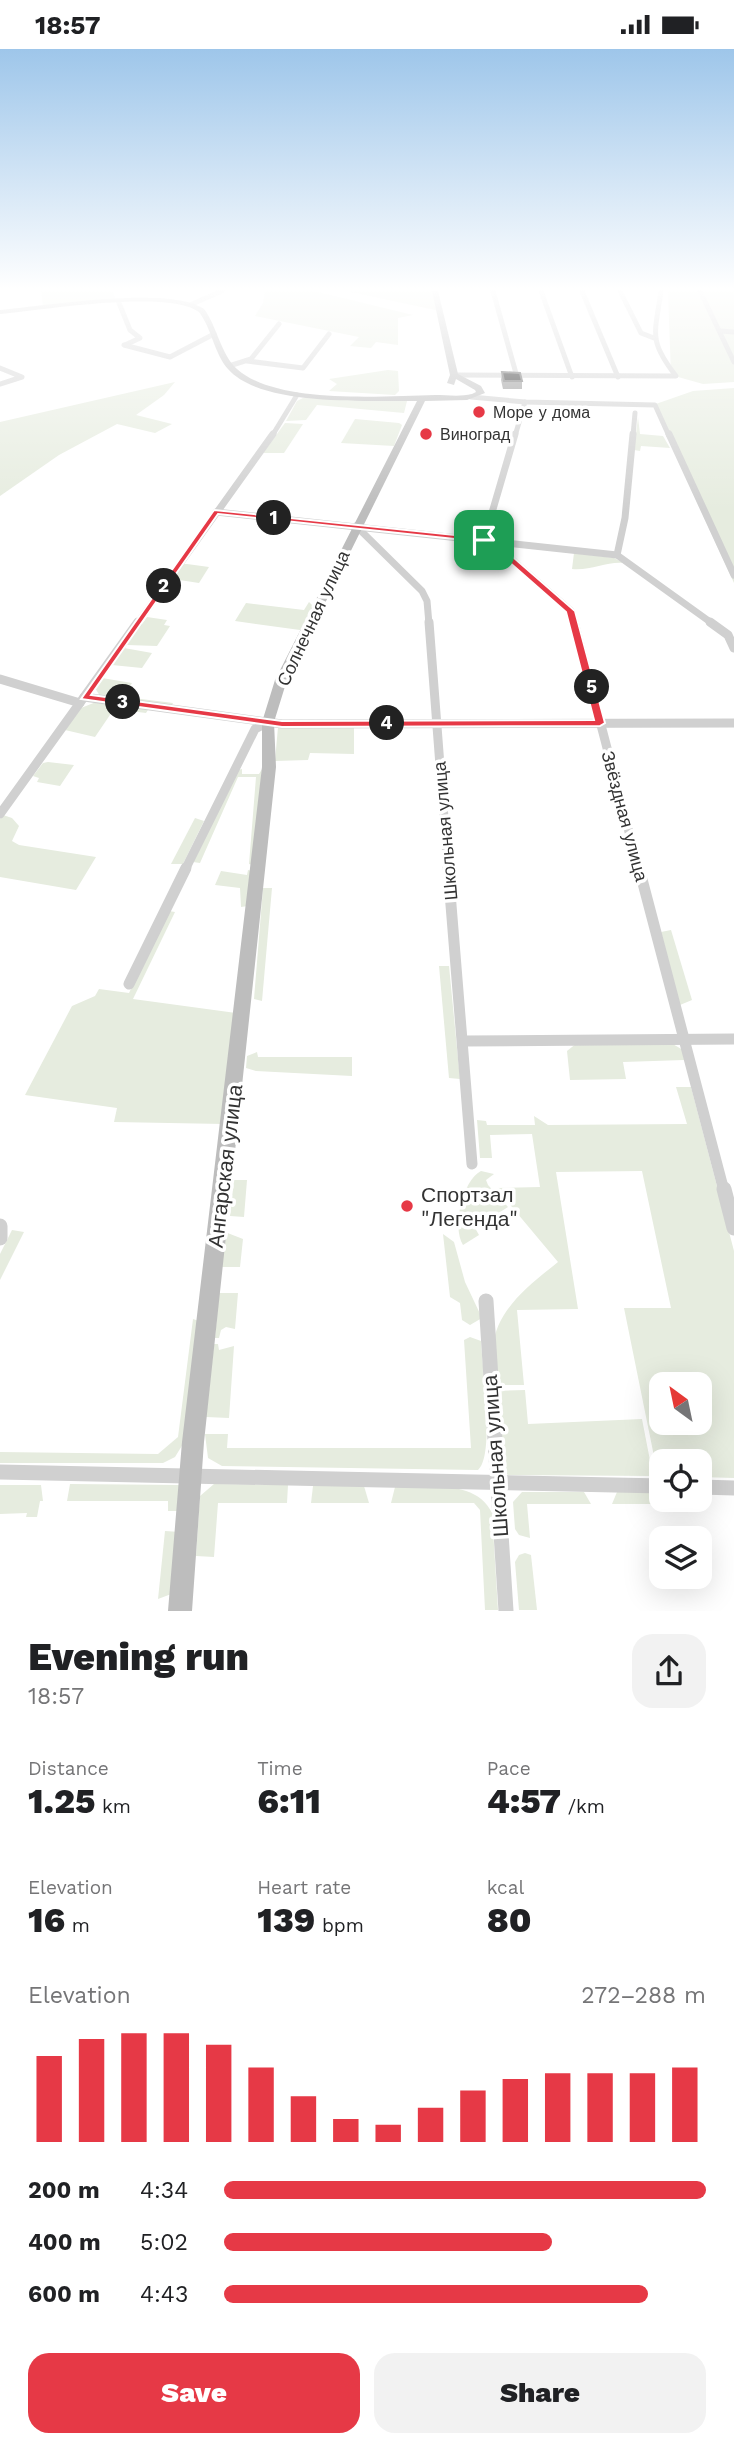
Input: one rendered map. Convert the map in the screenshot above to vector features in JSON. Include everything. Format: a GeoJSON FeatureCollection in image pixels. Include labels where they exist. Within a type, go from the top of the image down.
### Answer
{"type":"FeatureCollection","features":[{"type":"Feature","properties":{"kind":"street"},"geometry":{"type":"LineString","coordinates":[[229,366],[237,364]]}},
{"type":"Feature","properties":{"kind":"street"},"geometry":{"type":"LineString","coordinates":[[270,364],[303,368],[306,364]]}},
{"type":"Feature","properties":{"kind":"street"},"geometry":{"type":"LineString","coordinates":[[447,388],[454,375],[451,364]]}},
{"type":"Feature","properties":{"kind":"street"},"geometry":{"type":"LineString","coordinates":[[513,364],[517,377]]}},
{"type":"Feature","properties":{"kind":"street"},"geometry":{"type":"LineString","coordinates":[[567,364],[572,377]]}},
{"type":"Feature","properties":{"kind":"street"},"geometry":{"type":"LineString","coordinates":[[613,364],[618,377]]}},
{"type":"Feature","properties":{"kind":"street"},"geometry":{"type":"LineString","coordinates":[[454,375],[676,376],[667,364]]}},
{"type":"Feature","properties":{"kind":"street"},"geometry":{"type":"LineString","coordinates":[[229,366],[250,381],[297,395],[453,396],[525,402],[655,405],[734,575]]}},
{"type":"Feature","properties":{"kind":"street"},"geometry":{"type":"LineString","coordinates":[[0,368],[22,377],[0,384]]}},
{"type":"Feature","properties":{"kind":"street"},"geometry":{"type":"LineString","coordinates":[[454,375],[499,398]]}},
{"type":"Feature","properties":{"kind":"street"},"geometry":{"type":"LineString","coordinates":[[427,397],[447,388],[476,387]]}},
{"type":"Feature","properties":{"kind":"street"},"geometry":{"type":"LineString","coordinates":[[471,397],[481,393],[476,387]]}},
{"type":"Feature","properties":{"kind":"street"},"geometry":{"type":"LineString","coordinates":[[447,388],[453,396]]}},
{"type":"Feature","properties":{"kind":"street"},"geometry":{"type":"LineString","coordinates":[[0,814],[297,395]]}},
{"type":"Feature","properties":{"kind":"street","name":"Солнечная улица"},"geometry":{"type":"LineString","coordinates":[[129,983],[255,729],[268,722],[281,680],[356,526],[427,397]]}},
{"type":"Feature","properties":{"kind":"street"},"geometry":{"type":"LineString","coordinates":[[484,540],[525,402]]}},
{"type":"Feature","properties":{"kind":"street"},"geometry":{"type":"LineString","coordinates":[[617,555],[625,517],[635,413]]}},
{"type":"Feature","properties":{"kind":"street"},"geometry":{"type":"LineString","coordinates":[[216,512],[617,555],[728,635],[734,648]]}},
{"type":"Feature","properties":{"kind":"street","name":"Школьная улица"},"geometry":{"type":"LineString","coordinates":[[356,526],[425,595],[465,1041],[472,1164]]}},
{"type":"Feature","properties":{"kind":"street","name":"Звёздная улица"},"geometry":{"type":"LineString","coordinates":[[484,540],[494,544],[570,611],[734,1228]]}},
{"type":"Feature","properties":{"kind":"street"},"geometry":{"type":"LineString","coordinates":[[0,680],[22,682],[50,695],[268,722],[734,723]]}},
{"type":"Feature","properties":{"kind":"street","name":"Ангарская улица"},"geometry":{"type":"LineString","coordinates":[[180,1611],[190,1476],[269,767],[268,722]]}},
{"type":"Feature","properties":{"kind":"street"},"geometry":{"type":"LineString","coordinates":[[465,1041],[734,1039]]}},
{"type":"Feature","properties":{"kind":"street"},"geometry":{"type":"LineString","coordinates":[[0,1226],[0,1238]]}},
{"type":"Feature","properties":{"kind":"street","name":"Школьная улица"},"geometry":{"type":"LineString","coordinates":[[486,1301],[495,1482],[506,1611]]}},
{"type":"Feature","properties":{"kind":"street"},"geometry":{"type":"LineString","coordinates":[[0,1472],[649,1486]]}},
{"type":"Feature","properties":{"kind":"street"},"geometry":{"type":"LineString","coordinates":[[712,1487],[734,1487]]}},
{"type":"Feature","properties":{"kind":"shaded area"},"geometry":{"type":"Polygon","coordinates":[[[671,364],[734,364],[734,382],[703,384],[671,375],[671,364]]]}},
{"type":"Feature","properties":{"kind":"shaded area"},"geometry":{"type":"Polygon","coordinates":[[[388,370],[398,371],[399,391],[395,395],[329,391],[337,384],[329,379],[388,370]]]}},
{"type":"Feature","properties":{"kind":"shaded area"},"geometry":{"type":"Polygon","coordinates":[[[175,382],[164,395],[136,415],[172,424],[155,433],[117,424],[59,455],[0,496],[0,422],[175,382]]]}},
{"type":"Feature","properties":{"kind":"shaded area"},"geometry":{"type":"Polygon","coordinates":[[[734,388],[734,583],[653,405],[693,391],[734,388]]]}},
{"type":"Feature","properties":{"kind":"shaded area"},"geometry":{"type":"Polygon","coordinates":[[[303,398],[407,401],[404,413],[317,405],[306,420],[286,421],[297,401],[303,398]]]}},
{"type":"Feature","properties":{"kind":"shaded area"},"geometry":{"type":"Polygon","coordinates":[[[638,417],[640,434],[663,436],[670,448],[641,446],[640,451],[634,450],[638,417]]]}},
{"type":"Feature","properties":{"kind":"shaded area"},"geometry":{"type":"Polygon","coordinates":[[[355,419],[402,425],[394,446],[341,443],[355,419]]]}},
{"type":"Feature","properties":{"kind":"shaded area"},"geometry":{"type":"Polygon","coordinates":[[[285,423],[303,424],[284,453],[263,453],[285,423]]]}},
{"type":"Feature","properties":{"kind":"shaded area"},"geometry":{"type":"Polygon","coordinates":[[[574,553],[614,558],[624,563],[572,569],[574,553]]]}},
{"type":"Feature","properties":{"kind":"shaded area"},"geometry":{"type":"Polygon","coordinates":[[[184,564],[209,567],[199,583],[173,579],[184,564]]]}},
{"type":"Feature","properties":{"kind":"shaded area"},"geometry":{"type":"Polygon","coordinates":[[[309,602],[313,606],[300,630],[235,621],[246,603],[304,610],[309,602]]]}},
{"type":"Feature","properties":{"kind":"shaded area"},"geometry":{"type":"Polygon","coordinates":[[[147,617],[167,620],[164,625],[170,626],[157,646],[127,645],[147,617]]]}},
{"type":"Feature","properties":{"kind":"shaded area"},"geometry":{"type":"Polygon","coordinates":[[[124,648],[152,653],[142,668],[112,665],[124,648]]]}},
{"type":"Feature","properties":{"kind":"shaded area"},"geometry":{"type":"Polygon","coordinates":[[[102,678],[132,683],[127,691],[133,698],[173,703],[171,707],[100,696],[95,688],[102,678]]]}},
{"type":"Feature","properties":{"kind":"shaded area"},"geometry":{"type":"Polygon","coordinates":[[[96,702],[149,708],[146,713],[114,709],[95,737],[65,730],[81,708],[96,702]]]}},
{"type":"Feature","properties":{"kind":"shaded area"},"geometry":{"type":"Polygon","coordinates":[[[278,727],[354,728],[354,754],[310,753],[308,760],[275,761],[278,727]]]}},
{"type":"Feature","properties":{"kind":"shaded area"},"geometry":{"type":"Polygon","coordinates":[[[43,763],[74,765],[60,786],[37,782],[39,778],[33,776],[43,763]]]}},
{"type":"Feature","properties":{"kind":"shaded area"},"geometry":{"type":"Polygon","coordinates":[[[242,769],[242,774],[259,774],[262,769],[253,865],[249,864],[256,777],[238,777],[200,863],[193,862],[238,770],[242,769]]]}},
{"type":"Feature","properties":{"kind":"shaded area"},"geometry":{"type":"Polygon","coordinates":[[[3,815],[12,818],[19,826],[12,841],[19,845],[96,857],[76,890],[0,877],[0,819],[3,815]]]}},
{"type":"Feature","properties":{"kind":"shaded area"},"geometry":{"type":"Polygon","coordinates":[[[195,818],[204,821],[183,864],[171,864],[195,818]]]}},
{"type":"Feature","properties":{"kind":"shaded area"},"geometry":{"type":"Polygon","coordinates":[[[248,870],[252,871],[248,906],[241,907],[240,888],[215,885],[221,871],[247,875],[248,870]]]}},
{"type":"Feature","properties":{"kind":"shaded area"},"geometry":{"type":"Polygon","coordinates":[[[263,888],[272,888],[262,1001],[254,999],[263,888]]]}},
{"type":"Feature","properties":{"kind":"shaded area"},"geometry":{"type":"Polygon","coordinates":[[[169,911],[175,912],[133,999],[236,1013],[224,1124],[114,1122],[117,1108],[25,1095],[72,1006],[95,996],[99,989],[129,993],[169,911]]]}},
{"type":"Feature","properties":{"kind":"shaded area"},"geometry":{"type":"Polygon","coordinates":[[[671,930],[692,1000],[680,1005],[661,932],[671,930]]]}},
{"type":"Feature","properties":{"kind":"shaded area"},"geometry":{"type":"Polygon","coordinates":[[[439,966],[449,966],[460,1079],[449,1078],[439,966]]]}},
{"type":"Feature","properties":{"kind":"shaded area"},"geometry":{"type":"Polygon","coordinates":[[[577,1043],[671,1043],[683,1050],[684,1060],[623,1062],[626,1079],[570,1080],[567,1051],[577,1043]]]}},
{"type":"Feature","properties":{"kind":"shaded area"},"geometry":{"type":"Polygon","coordinates":[[[257,1052],[258,1057],[352,1057],[352,1076],[256,1071],[246,1068],[247,1056],[257,1052]]]}},
{"type":"Feature","properties":{"kind":"shaded area"},"geometry":{"type":"Polygon","coordinates":[[[676,1087],[691,1087],[734,1251],[734,1478],[712,1477],[712,1449],[653,1449],[650,1435],[712,1435],[712,1372],[649,1372],[649,1432],[624,1308],[671,1308],[642,1171],[556,1172],[578,1309],[517,1310],[524,1385],[496,1385],[493,1347],[501,1321],[517,1298],[558,1262],[496,1188],[540,1187],[532,1134],[490,1135],[492,1158],[480,1158],[477,1120],[486,1121],[487,1125],[535,1125],[534,1116],[548,1125],[687,1124],[676,1087]]]}},
{"type":"Feature","properties":{"kind":"shaded area"},"geometry":{"type":"Polygon","coordinates":[[[481,1171],[494,1174],[486,1180],[488,1185],[508,1207],[475,1228],[479,1235],[463,1245],[458,1227],[461,1205],[469,1184],[481,1171]]]}},
{"type":"Feature","properties":{"kind":"shaded area"},"geometry":{"type":"Polygon","coordinates":[[[234,1180],[247,1180],[244,1217],[230,1216],[234,1180]]]}},
{"type":"Feature","properties":{"kind":"shaded area"},"geometry":{"type":"Polygon","coordinates":[[[12,1230],[24,1232],[0,1280],[0,1254],[12,1230]]]}},
{"type":"Feature","properties":{"kind":"shaded area"},"geometry":{"type":"Polygon","coordinates":[[[225,1232],[243,1239],[240,1267],[222,1267],[225,1232]]]}},
{"type":"Feature","properties":{"kind":"shaded area"},"geometry":{"type":"Polygon","coordinates":[[[443,1234],[454,1242],[465,1282],[482,1318],[470,1325],[462,1320],[460,1303],[450,1297],[443,1234]]]}},
{"type":"Feature","properties":{"kind":"shaded area"},"geometry":{"type":"Polygon","coordinates":[[[219,1293],[238,1293],[235,1329],[226,1327],[221,1330],[219,1338],[215,1338],[219,1293]]]}},
{"type":"Feature","properties":{"kind":"shaded area"},"geometry":{"type":"Polygon","coordinates":[[[193,1319],[199,1321],[183,1444],[175,1457],[163,1463],[0,1463],[0,1452],[158,1454],[178,1437],[193,1319]]]}},
{"type":"Feature","properties":{"kind":"shaded area"},"geometry":{"type":"Polygon","coordinates":[[[470,1337],[481,1341],[486,1409],[486,1447],[478,1470],[222,1466],[208,1458],[205,1434],[228,1434],[227,1448],[471,1448],[464,1340],[470,1337]]]}},
{"type":"Feature","properties":{"kind":"shaded area"},"geometry":{"type":"Polygon","coordinates":[[[214,1344],[218,1344],[219,1350],[234,1346],[229,1418],[206,1417],[214,1344]]]}},
{"type":"Feature","properties":{"kind":"shaded area"},"geometry":{"type":"Polygon","coordinates":[[[525,1390],[528,1424],[642,1419],[649,1455],[649,1476],[508,1475],[504,1472],[496,1391],[525,1390]]]}},
{"type":"Feature","properties":{"kind":"shaded area"},"geometry":{"type":"Polygon","coordinates":[[[70,1484],[179,1485],[184,1511],[168,1511],[168,1501],[67,1501],[70,1484]]]}},
{"type":"Feature","properties":{"kind":"shaded area"},"geometry":{"type":"Polygon","coordinates":[[[214,1484],[288,1485],[287,1503],[218,1503],[214,1557],[196,1556],[200,1496],[214,1484]]]}},
{"type":"Feature","properties":{"kind":"shaded area"},"geometry":{"type":"Polygon","coordinates":[[[0,1485],[41,1485],[43,1501],[40,1501],[37,1517],[26,1517],[27,1513],[0,1514],[0,1485]]]}},
{"type":"Feature","properties":{"kind":"shaded area"},"geometry":{"type":"Polygon","coordinates":[[[313,1486],[364,1486],[369,1503],[311,1503],[313,1486]]]}},
{"type":"Feature","properties":{"kind":"shaded area"},"geometry":{"type":"Polygon","coordinates":[[[395,1487],[450,1487],[475,1495],[485,1502],[492,1513],[498,1610],[485,1610],[480,1510],[474,1503],[391,1503],[395,1487]]]}},
{"type":"Feature","properties":{"kind":"shaded area"},"geometry":{"type":"Polygon","coordinates":[[[522,1492],[584,1492],[591,1504],[527,1504],[530,1538],[519,1535],[515,1529],[513,1502],[522,1492]]]}},
{"type":"Feature","properties":{"kind":"shaded area"},"geometry":{"type":"Polygon","coordinates":[[[617,1492],[649,1492],[649,1504],[612,1504],[617,1492]]]}},
{"type":"Feature","properties":{"kind":"shaded area"},"geometry":{"type":"Polygon","coordinates":[[[165,1531],[180,1532],[174,1593],[158,1599],[165,1531]]]}},
{"type":"Feature","properties":{"kind":"shaded area"},"geometry":{"type":"Polygon","coordinates":[[[519,1555],[531,1555],[537,1610],[519,1610],[515,1562],[519,1555]]]}},
{"type":"Feature","properties":{"kind":"building"},"geometry":{"type":"Polygon","coordinates":[[[502,372],[520,373],[522,381],[504,381],[502,372]]]}},
{"type":"Feature","properties":{"kind":"place","name":"Море у дома"},"geometry":{"type":"Point","coordinates":[479,412]}},
{"type":"Feature","properties":{"kind":"place","name":"Виноград"},"geometry":{"type":"Point","coordinates":[426,434]}},
{"type":"Feature","properties":{"kind":"place","name":"Спортзал \"Легенда\""},"geometry":{"type":"Point","coordinates":[407,1206]}},
{"type":"Feature","properties":{"kind":"route"},"geometry":{"type":"LineString","coordinates":[[216,512],[484,540],[494,544],[570,611],[600,723],[282,724],[84,697],[216,512]]}}]}
